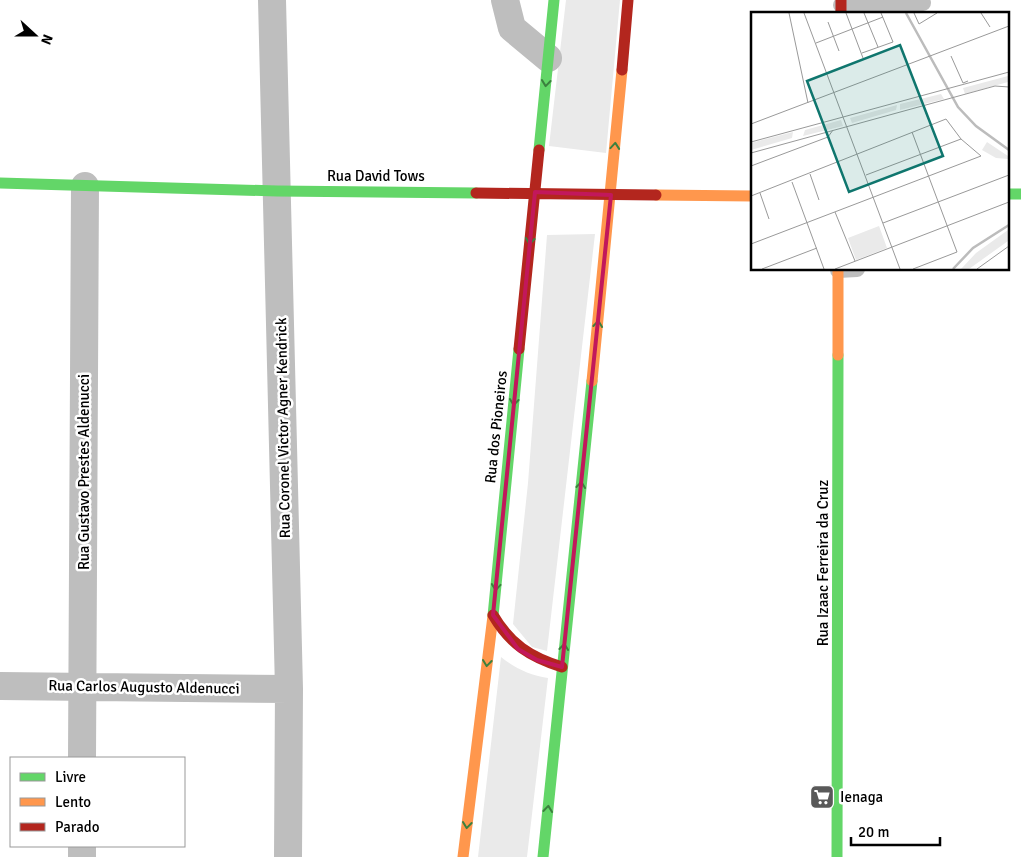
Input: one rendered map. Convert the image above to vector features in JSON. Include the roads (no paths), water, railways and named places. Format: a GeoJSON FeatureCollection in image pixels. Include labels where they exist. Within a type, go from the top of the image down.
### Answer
{"type":"FeatureCollection","features":[{"type":"Feature","properties":{"kind":"main road","name":"Rua dos Pioneiros"},"geometry":{"type":"LineString","coordinates":[[463,857],[493,615],[554,0]]}},
{"type":"Feature","properties":{"kind":"main road"},"geometry":{"type":"LineString","coordinates":[[543,857],[611,194],[628,0]]}},
{"type":"Feature","properties":{"kind":"main road","name":"Rua David Tows"},"geometry":{"type":"LineString","coordinates":[[0,183],[277,190],[751,196]]}},
{"type":"Feature","properties":{"kind":"main road"},"geometry":{"type":"LineString","coordinates":[[1008,194],[1021,194]]}},
{"type":"Feature","properties":{"kind":"main road","name":"Rua Izaac Ferreira da Cruz"},"geometry":{"type":"LineString","coordinates":[[837,857],[838,270]]}},
{"type":"Feature","properties":{"kind":"main road"},"geometry":{"type":"LineString","coordinates":[[493,615],[504,634],[518,649],[536,660],[562,667]]}},
{"type":"Feature","properties":{"kind":"street","name":"Rua Coronel Victor Agner Kendrick"},"geometry":{"type":"LineString","coordinates":[[272,0],[289,689],[288,857]]}},
{"type":"Feature","properties":{"kind":"street"},"geometry":{"type":"LineString","coordinates":[[506,0],[512,28],[548,58]]}},
{"type":"Feature","properties":{"kind":"street","name":"Rua Gustavo Prestes Aldenucci"},"geometry":{"type":"LineString","coordinates":[[82,757],[85,186]]}},
{"type":"Feature","properties":{"kind":"street","name":"Rua Carlos Augusto Aldenucci"},"geometry":{"type":"LineString","coordinates":[[0,686],[289,689]]}},
{"type":"Feature","properties":{"kind":"lane"},"geometry":{"type":"LineString","coordinates":[[841,6],[923,6]]}},
{"type":"Feature","properties":{"kind":"place","name":"Ienaga"},"geometry":{"type":"Point","coordinates":[822,797]}}]}
